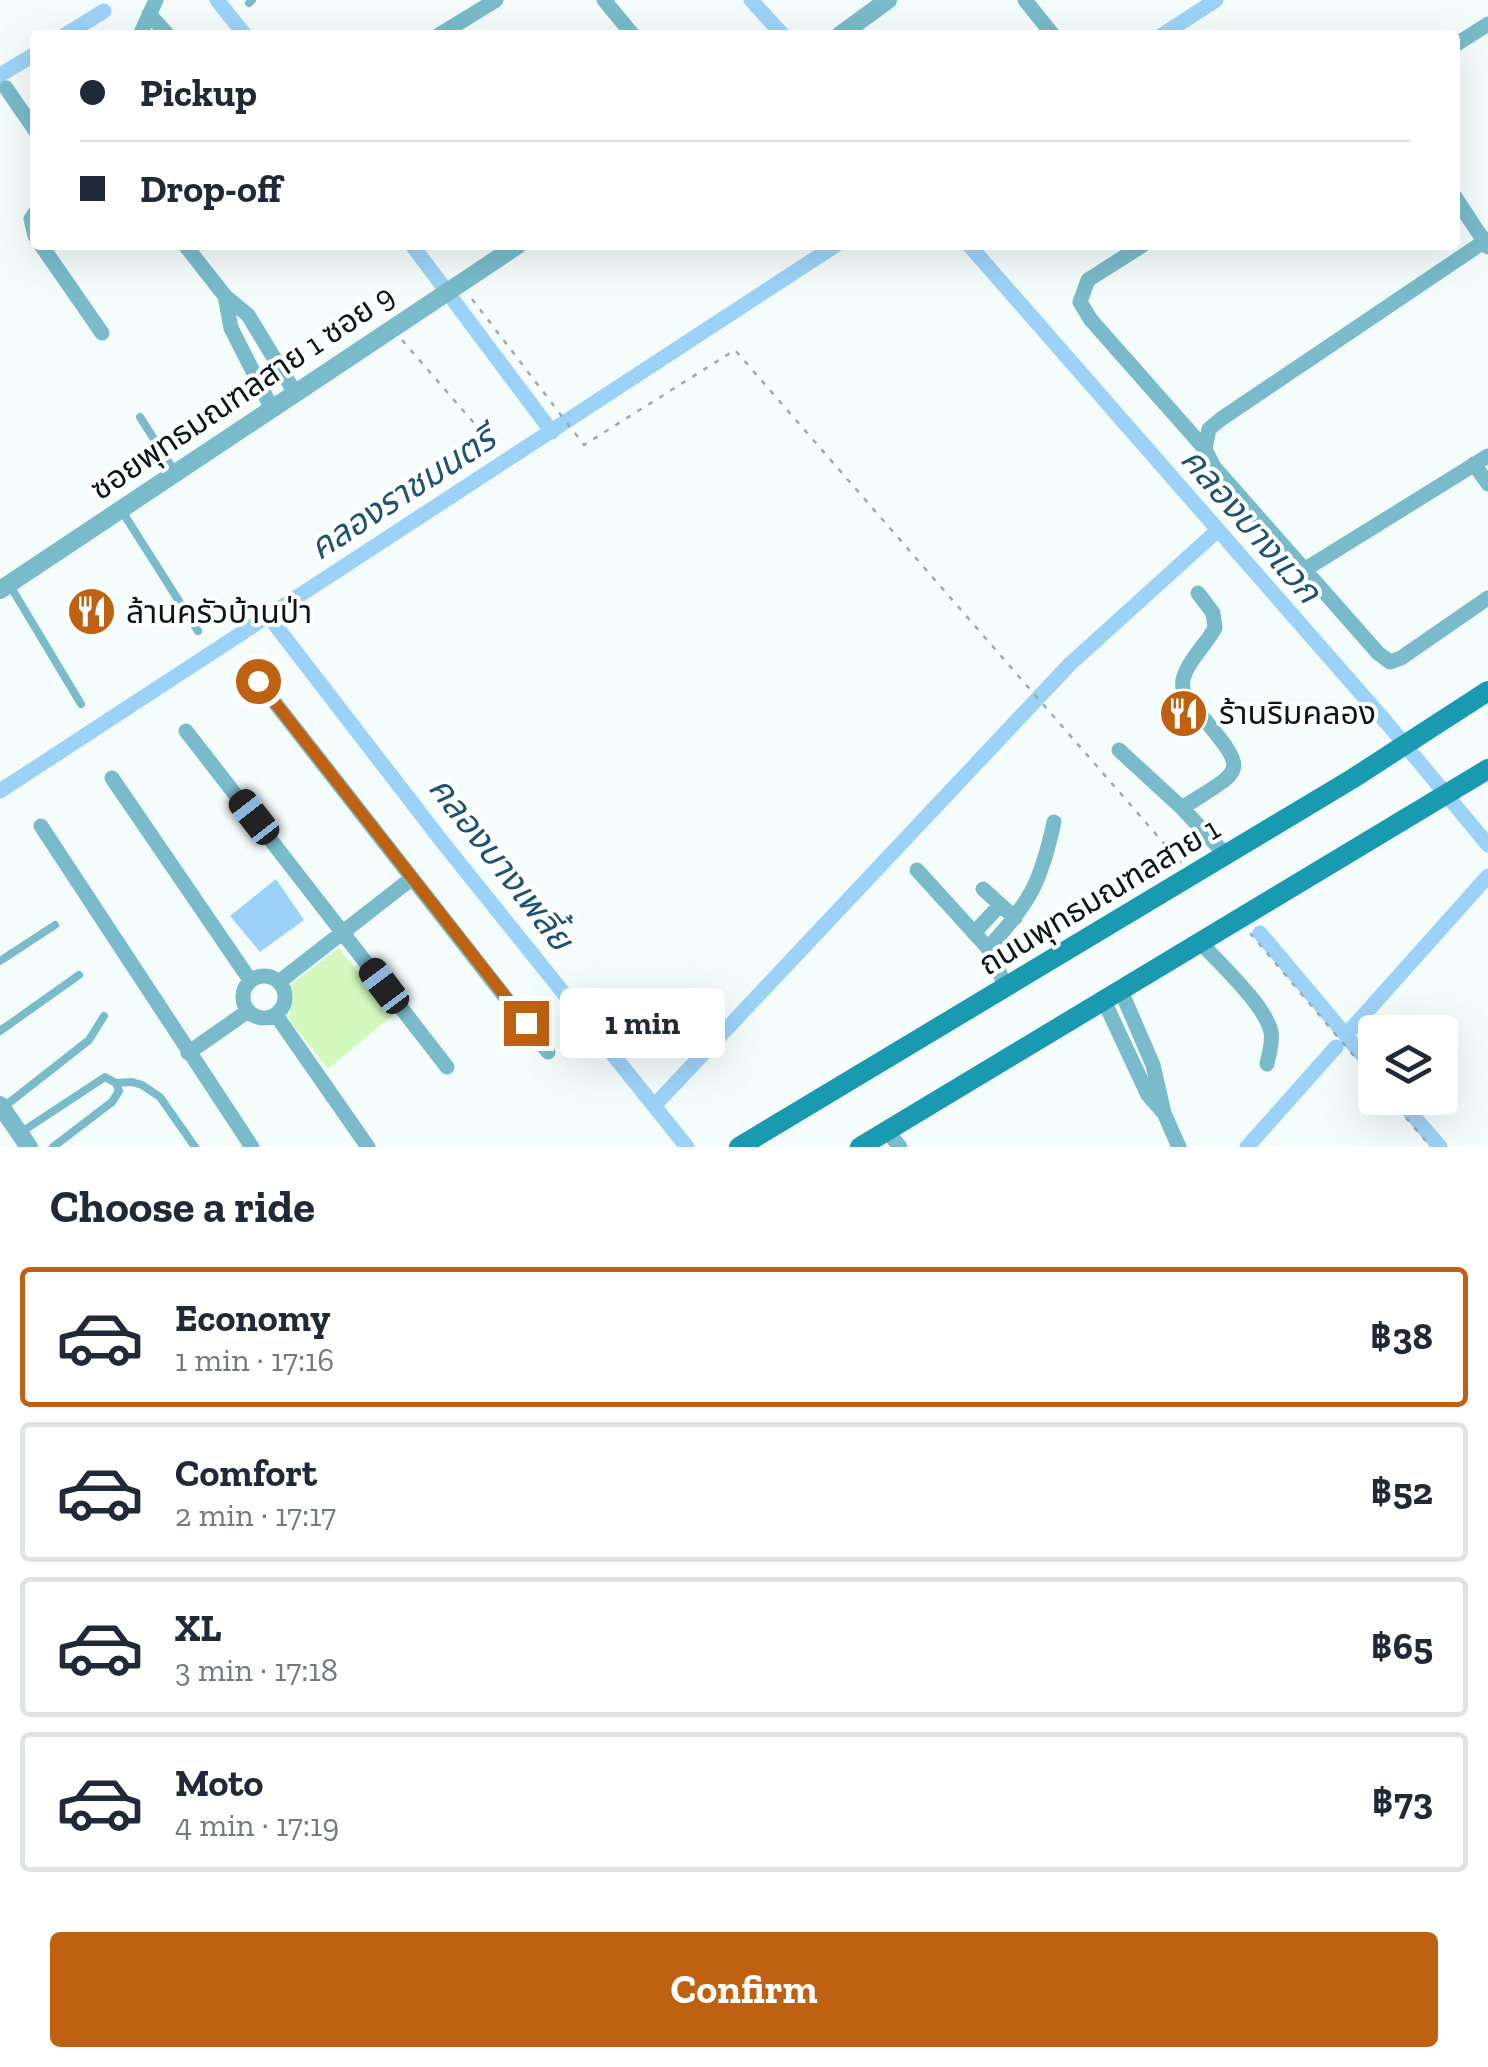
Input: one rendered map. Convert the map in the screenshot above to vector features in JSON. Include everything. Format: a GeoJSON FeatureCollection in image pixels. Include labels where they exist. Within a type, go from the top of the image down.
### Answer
{"type":"FeatureCollection","features":[{"type":"Feature","properties":{"kind":"main road","name":"ถนนพุทธมณฑลสาย 1"},"geometry":{"type":"LineString","coordinates":[[738,1147],[1352,779],[1488,691]]}},
{"type":"Feature","properties":{"kind":"main road"},"geometry":{"type":"LineString","coordinates":[[860,1147],[894,1139],[1112,996],[1486,771]]}},
{"type":"Feature","properties":{"kind":"street"},"geometry":{"type":"LineString","coordinates":[[446,30],[496,0]]}},
{"type":"Feature","properties":{"kind":"street"},"geometry":{"type":"LineString","coordinates":[[604,0],[630,30]]}},
{"type":"Feature","properties":{"kind":"street"},"geometry":{"type":"LineString","coordinates":[[847,30],[888,0]]}},
{"type":"Feature","properties":{"kind":"street"},"geometry":{"type":"LineString","coordinates":[[1025,0],[1049,30]]}},
{"type":"Feature","properties":{"kind":"street"},"geometry":{"type":"LineString","coordinates":[[142,30],[153,7]]}},
{"type":"Feature","properties":{"kind":"street"},"geometry":{"type":"LineString","coordinates":[[153,7],[165,30]]}},
{"type":"Feature","properties":{"kind":"street"},"geometry":{"type":"LineString","coordinates":[[1460,42],[1488,24]]}},
{"type":"Feature","properties":{"kind":"street"},"geometry":{"type":"LineString","coordinates":[[6,88],[30,123]]}},
{"type":"Feature","properties":{"kind":"street"},"geometry":{"type":"LineString","coordinates":[[1205,449],[1210,428],[1221,419],[1487,242],[1460,204]]}},
{"type":"Feature","properties":{"kind":"street"},"geometry":{"type":"LineString","coordinates":[[44,250],[102,333]]}},
{"type":"Feature","properties":{"kind":"street"},"geometry":{"type":"LineString","coordinates":[[189,250],[225,296],[248,314],[294,392]]}},
{"type":"Feature","properties":{"kind":"street","name":"ซอยพุทธมณฑลสาย 1 ซอย 9"},"geometry":{"type":"LineString","coordinates":[[3,582],[510,250]]}},
{"type":"Feature","properties":{"kind":"street"},"geometry":{"type":"LineString","coordinates":[[1136,250],[1088,280],[1080,302],[1091,320],[1205,449],[1214,467],[1378,653],[1390,662],[1401,658],[1488,598]]}},
{"type":"Feature","properties":{"kind":"street"},"geometry":{"type":"LineString","coordinates":[[225,296],[230,328],[271,407]]}},
{"type":"Feature","properties":{"kind":"street"},"geometry":{"type":"LineString","coordinates":[[1304,570],[1481,460],[1488,484]]}},
{"type":"Feature","properties":{"kind":"street"},"geometry":{"type":"LineString","coordinates":[[1182,808],[1232,775],[1236,765],[1232,753],[1182,689],[1184,674],[1216,628],[1213,613],[1198,592]]}},
{"type":"Feature","properties":{"kind":"street"},"geometry":{"type":"LineString","coordinates":[[258,681],[548,1052]]}},
{"type":"Feature","properties":{"kind":"street"},"geometry":{"type":"LineString","coordinates":[[186,731],[446,1067]]}},
{"type":"Feature","properties":{"kind":"street"},"geometry":{"type":"LineString","coordinates":[[1119,750],[1226,855]]}},
{"type":"Feature","properties":{"kind":"street"},"geometry":{"type":"LineString","coordinates":[[112,778],[250,980]]}},
{"type":"Feature","properties":{"kind":"street"},"geometry":{"type":"LineString","coordinates":[[988,948],[1015,918],[1040,879],[1054,822]]}},
{"type":"Feature","properties":{"kind":"street"},"geometry":{"type":"LineString","coordinates":[[41,826],[252,1147]]}},
{"type":"Feature","properties":{"kind":"street"},"geometry":{"type":"LineString","coordinates":[[917,870],[988,948],[1006,986]]}},
{"type":"Feature","properties":{"kind":"street"},"geometry":{"type":"LineString","coordinates":[[279,982],[411,879]]}},
{"type":"Feature","properties":{"kind":"street"},"geometry":{"type":"LineString","coordinates":[[983,889],[1015,918]]}},
{"type":"Feature","properties":{"kind":"street"},"geometry":{"type":"LineString","coordinates":[[974,933],[1000,905]]}},
{"type":"Feature","properties":{"kind":"street"},"geometry":{"type":"LineString","coordinates":[[1201,943],[1271,1028],[1267,1064]]}},
{"type":"Feature","properties":{"kind":"street"},"geometry":{"type":"LineString","coordinates":[[265,976],[279,982],[285,996],[276,1015],[261,1018],[248,1011],[242,996],[250,980],[265,976]]}},
{"type":"Feature","properties":{"kind":"street"},"geometry":{"type":"LineString","coordinates":[[1112,996],[1153,1065],[1164,1113],[1178,1147]]}},
{"type":"Feature","properties":{"kind":"street"},"geometry":{"type":"LineString","coordinates":[[188,1052],[248,1011]]}},
{"type":"Feature","properties":{"kind":"street"},"geometry":{"type":"LineString","coordinates":[[276,1015],[368,1147]]}},
{"type":"Feature","properties":{"kind":"street"},"geometry":{"type":"LineString","coordinates":[[1,1106],[22,1142]]}},
{"type":"Feature","properties":{"kind":"lane"},"geometry":{"type":"LineString","coordinates":[[140,417],[175,472]]}},
{"type":"Feature","properties":{"kind":"lane"},"geometry":{"type":"LineString","coordinates":[[120,508],[198,631]]}},
{"type":"Feature","properties":{"kind":"lane"},"geometry":{"type":"LineString","coordinates":[[3,582],[81,704]]}},
{"type":"Feature","properties":{"kind":"lane"},"geometry":{"type":"LineString","coordinates":[[0,960],[55,925]]}},
{"type":"Feature","properties":{"kind":"lane"},"geometry":{"type":"LineString","coordinates":[[0,1032],[79,976]]}},
{"type":"Feature","properties":{"kind":"lane"},"geometry":{"type":"LineString","coordinates":[[1,1106],[89,1040],[104,1016]]}},
{"type":"Feature","properties":{"kind":"lane"},"geometry":{"type":"LineString","coordinates":[[22,1142],[99,1078],[111,1078],[119,1091],[112,1102],[53,1147]]}},
{"type":"Feature","properties":{"kind":"lane"},"geometry":{"type":"LineString","coordinates":[[116,1083],[132,1082],[160,1097],[195,1147]]}},
{"type":"Feature","properties":{"kind":"path"},"geometry":{"type":"LineString","coordinates":[[460,283],[584,445],[735,350],[1192,875]]}},
{"type":"Feature","properties":{"kind":"path"},"geometry":{"type":"LineString","coordinates":[[392,327],[480,430]]}},
{"type":"Feature","properties":{"kind":"path"},"geometry":{"type":"LineString","coordinates":[[1238,920],[1358,1061]]}},
{"type":"Feature","properties":{"kind":"path"},"geometry":{"type":"LineString","coordinates":[[1404,1115],[1431,1147]]}},
{"type":"Feature","properties":{"kind":"green space"},"geometry":{"type":"Polygon","coordinates":[[[339,948],[393,1015],[328,1069],[290,1021],[289,986],[339,948]]]}},
{"type":"Feature","properties":{"kind":"water"},"geometry":{"type":"Polygon","coordinates":[[[276,879],[304,920],[260,952],[230,916],[276,879]]]}},
{"type":"Feature","properties":{"kind":"waterway"},"geometry":{"type":"LineString","coordinates":[[217,0],[241,30]]}},
{"type":"Feature","properties":{"kind":"waterway","name":"คลองบางแวก"},"geometry":{"type":"LineString","coordinates":[[751,0],[778,30]]}},
{"type":"Feature","properties":{"kind":"waterway","name":"คลองราชมนตรี"},"geometry":{"type":"LineString","coordinates":[[1170,30],[1216,0]]}},
{"type":"Feature","properties":{"kind":"waterway"},"geometry":{"type":"LineString","coordinates":[[73,30],[104,11]]}},
{"type":"Feature","properties":{"kind":"waterway"},"geometry":{"type":"LineString","coordinates":[[0,75],[30,57]]}},
{"type":"Feature","properties":{"kind":"waterway"},"geometry":{"type":"LineString","coordinates":[[416,250],[552,432]]}},
{"type":"Feature","properties":{"kind":"waterway","name":"คลองราชมนตรี"},"geometry":{"type":"LineString","coordinates":[[0,791],[828,250]]}},
{"type":"Feature","properties":{"kind":"waterway","name":"คลองบางแวก"},"geometry":{"type":"LineString","coordinates":[[973,250],[1386,722],[1488,845]]}},
{"type":"Feature","properties":{"kind":"waterway"},"geometry":{"type":"LineString","coordinates":[[654,1106],[1070,664],[1217,531]]}},
{"type":"Feature","properties":{"kind":"waterway","name":"คลองบางเพลี้ย"},"geometry":{"type":"LineString","coordinates":[[269,617],[444,844],[687,1147]]}},
{"type":"Feature","properties":{"kind":"waterway"},"geometry":{"type":"LineString","coordinates":[[1346,1035],[1488,876]]}},
{"type":"Feature","properties":{"kind":"waterway"},"geometry":{"type":"LineString","coordinates":[[1260,933],[1358,1050]]}},
{"type":"Feature","properties":{"kind":"waterway"},"geometry":{"type":"LineString","coordinates":[[1247,1147],[1336,1047]]}},
{"type":"Feature","properties":{"kind":"waterway"},"geometry":{"type":"LineString","coordinates":[[1413,1115],[1440,1147]]}},
{"type":"Feature","properties":{"kind":"place","name":"ล้านครัวบ้านป่า"},"geometry":{"type":"Point","coordinates":[91,612]}},
{"type":"Feature","properties":{"kind":"place","name":"ร้านริมคลอง"},"geometry":{"type":"Point","coordinates":[1184,713]}},
{"type":"Feature","properties":{"kind":"route"},"geometry":{"type":"LineString","coordinates":[[258,681],[526,1023]]}}]}
